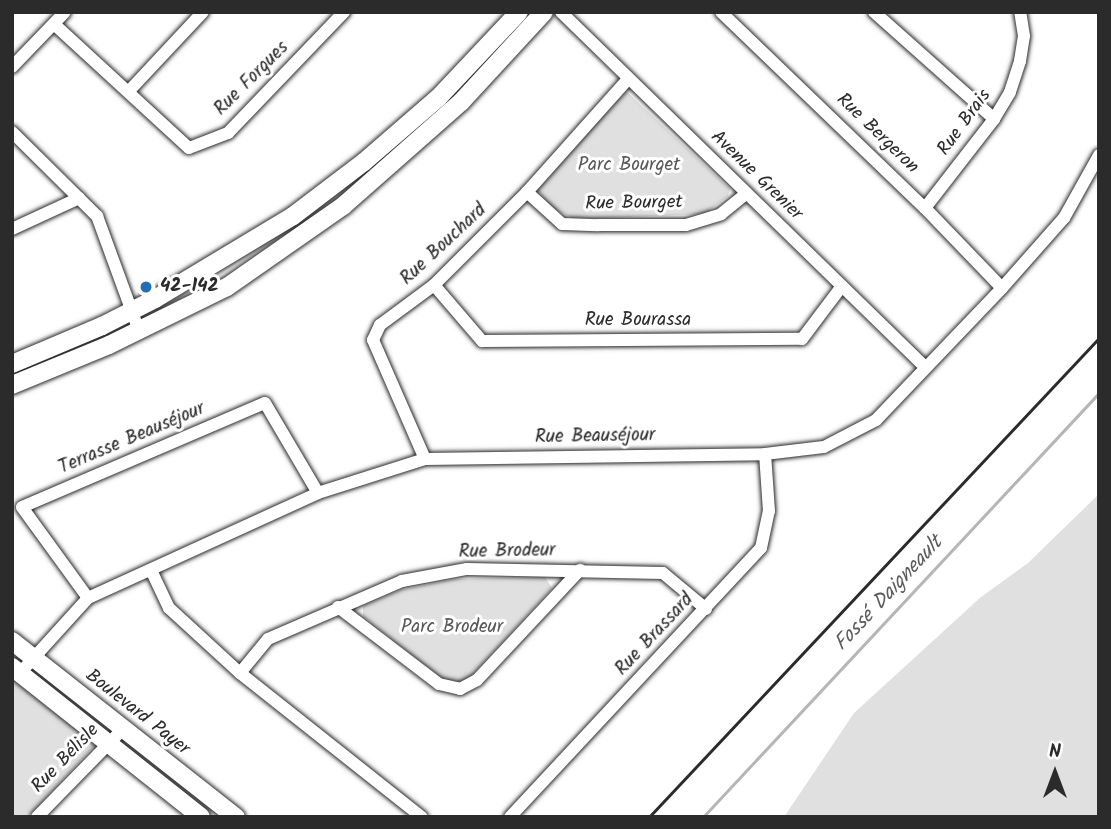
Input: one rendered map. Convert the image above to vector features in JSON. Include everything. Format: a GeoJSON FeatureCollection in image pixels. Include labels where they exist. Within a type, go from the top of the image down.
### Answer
{"type":"FeatureCollection","features":[{"type":"Feature","properties":{"kind":"main road"},"geometry":{"type":"LineString","coordinates":[[12,364],[102,326],[293,216],[354,170],[438,98],[519,12]]}},
{"type":"Feature","properties":{"kind":"main road"},"geometry":{"type":"LineString","coordinates":[[12,385],[139,331],[227,287],[343,206],[461,102],[544,12]]}},
{"type":"Feature","properties":{"kind":"main road","name":"Boulevard Payer"},"geometry":{"type":"LineString","coordinates":[[12,641],[236,817]]}},
{"type":"Feature","properties":{"kind":"main road"},"geometry":{"type":"LineString","coordinates":[[16,670],[201,817]]}},
{"type":"Feature","properties":{"kind":"street"},"geometry":{"type":"LineString","coordinates":[[12,67],[65,12]]}},
{"type":"Feature","properties":{"kind":"street"},"geometry":{"type":"LineString","coordinates":[[129,91],[203,12]]}},
{"type":"Feature","properties":{"kind":"street","name":"Rue Forgues"},"geometry":{"type":"LineString","coordinates":[[54,24],[189,148],[228,133],[344,12]]}},
{"type":"Feature","properties":{"kind":"street","name":"Avenue Grenier"},"geometry":{"type":"LineString","coordinates":[[561,12],[925,367]]}},
{"type":"Feature","properties":{"kind":"street","name":"Rue Bergeron"},"geometry":{"type":"LineString","coordinates":[[721,12],[925,208],[1002,288]]}},
{"type":"Feature","properties":{"kind":"street"},"geometry":{"type":"LineString","coordinates":[[874,12],[994,119]]}},
{"type":"Feature","properties":{"kind":"street","name":"Rue Brais"},"geometry":{"type":"LineString","coordinates":[[925,208],[994,119],[1010,92],[1020,61],[1024,36],[1020,12]]}},
{"type":"Feature","properties":{"kind":"street","name":"Rue Bouchard"},"geometry":{"type":"LineString","coordinates":[[425,459],[373,340],[380,325],[433,285],[527,192],[628,79]]}},
{"type":"Feature","properties":{"kind":"street"},"geometry":{"type":"LineString","coordinates":[[12,132],[97,216],[139,331]]}},
{"type":"Feature","properties":{"kind":"street","name":"Rue Beauséjour"},"geometry":{"type":"LineString","coordinates":[[16,670],[35,658],[88,598],[318,493],[425,459],[765,454],[824,447],[876,420],[1002,288],[1064,218],[1099,155]]}},
{"type":"Feature","properties":{"kind":"street","name":"Rue Bourget"},"geometry":{"type":"LineString","coordinates":[[527,192],[562,224],[598,225],[686,225],[721,214],[746,194]]}},
{"type":"Feature","properties":{"kind":"street"},"geometry":{"type":"LineString","coordinates":[[12,229],[79,198]]}},
{"type":"Feature","properties":{"kind":"street","name":"Rue Bourassa"},"geometry":{"type":"LineString","coordinates":[[433,285],[482,341],[802,340],[842,286]]}},
{"type":"Feature","properties":{"kind":"street","name":"Terrasse Beauséjour"},"geometry":{"type":"LineString","coordinates":[[88,598],[22,507],[265,403],[318,493]]}},
{"type":"Feature","properties":{"kind":"street","name":"Rue Brassard"},"geometry":{"type":"LineString","coordinates":[[510,817],[761,548],[769,511],[765,454]]}},
{"type":"Feature","properties":{"kind":"street","name":"Rue Brodeur"},"geometry":{"type":"LineString","coordinates":[[240,673],[268,639],[402,581],[467,569],[663,573],[706,609]]}},
{"type":"Feature","properties":{"kind":"street"},"geometry":{"type":"LineString","coordinates":[[151,570],[169,608],[240,673],[422,817]]}},
{"type":"Feature","properties":{"kind":"street"},"geometry":{"type":"LineString","coordinates":[[338,607],[439,684],[460,689],[477,680],[580,570]]}},
{"type":"Feature","properties":{"kind":"street","name":"Rue Bélisle"},"geometry":{"type":"LineString","coordinates":[[37,817],[123,729]]}},
{"type":"Feature","properties":{"kind":"green space","name":"Parc Bourget"},"geometry":{"type":"Polygon","coordinates":[[[626,91],[730,189],[728,196],[704,214],[575,219],[552,208],[536,188],[626,91]]]}},
{"type":"Feature","properties":{"kind":"green space"},"geometry":{"type":"Polygon","coordinates":[[[1099,494],[1099,817],[784,817],[854,713],[981,597],[1028,563],[1099,494]]]}},
{"type":"Feature","properties":{"kind":"green space","name":"Parc Brodeur"},"geometry":{"type":"Polygon","coordinates":[[[545,577],[552,588],[466,681],[447,683],[363,616],[363,606],[401,590],[455,579],[545,577]]]}},
{"type":"Feature","properties":{"kind":"green space"},"geometry":{"type":"Polygon","coordinates":[[[12,675],[97,743],[27,817],[12,817],[12,675]]]}},
{"type":"Feature","properties":{"kind":"waterway","name":"Fossé Daigneault"},"geometry":{"type":"LineString","coordinates":[[703,817],[1099,393]]}},
{"type":"Feature","properties":{"kind":"railway"},"geometry":{"type":"LineString","coordinates":[[649,817],[1099,338]]}},
{"type":"Feature","properties":{"kind":"place","name":"42-142"},"geometry":{"type":"Point","coordinates":[146,287]}}]}
